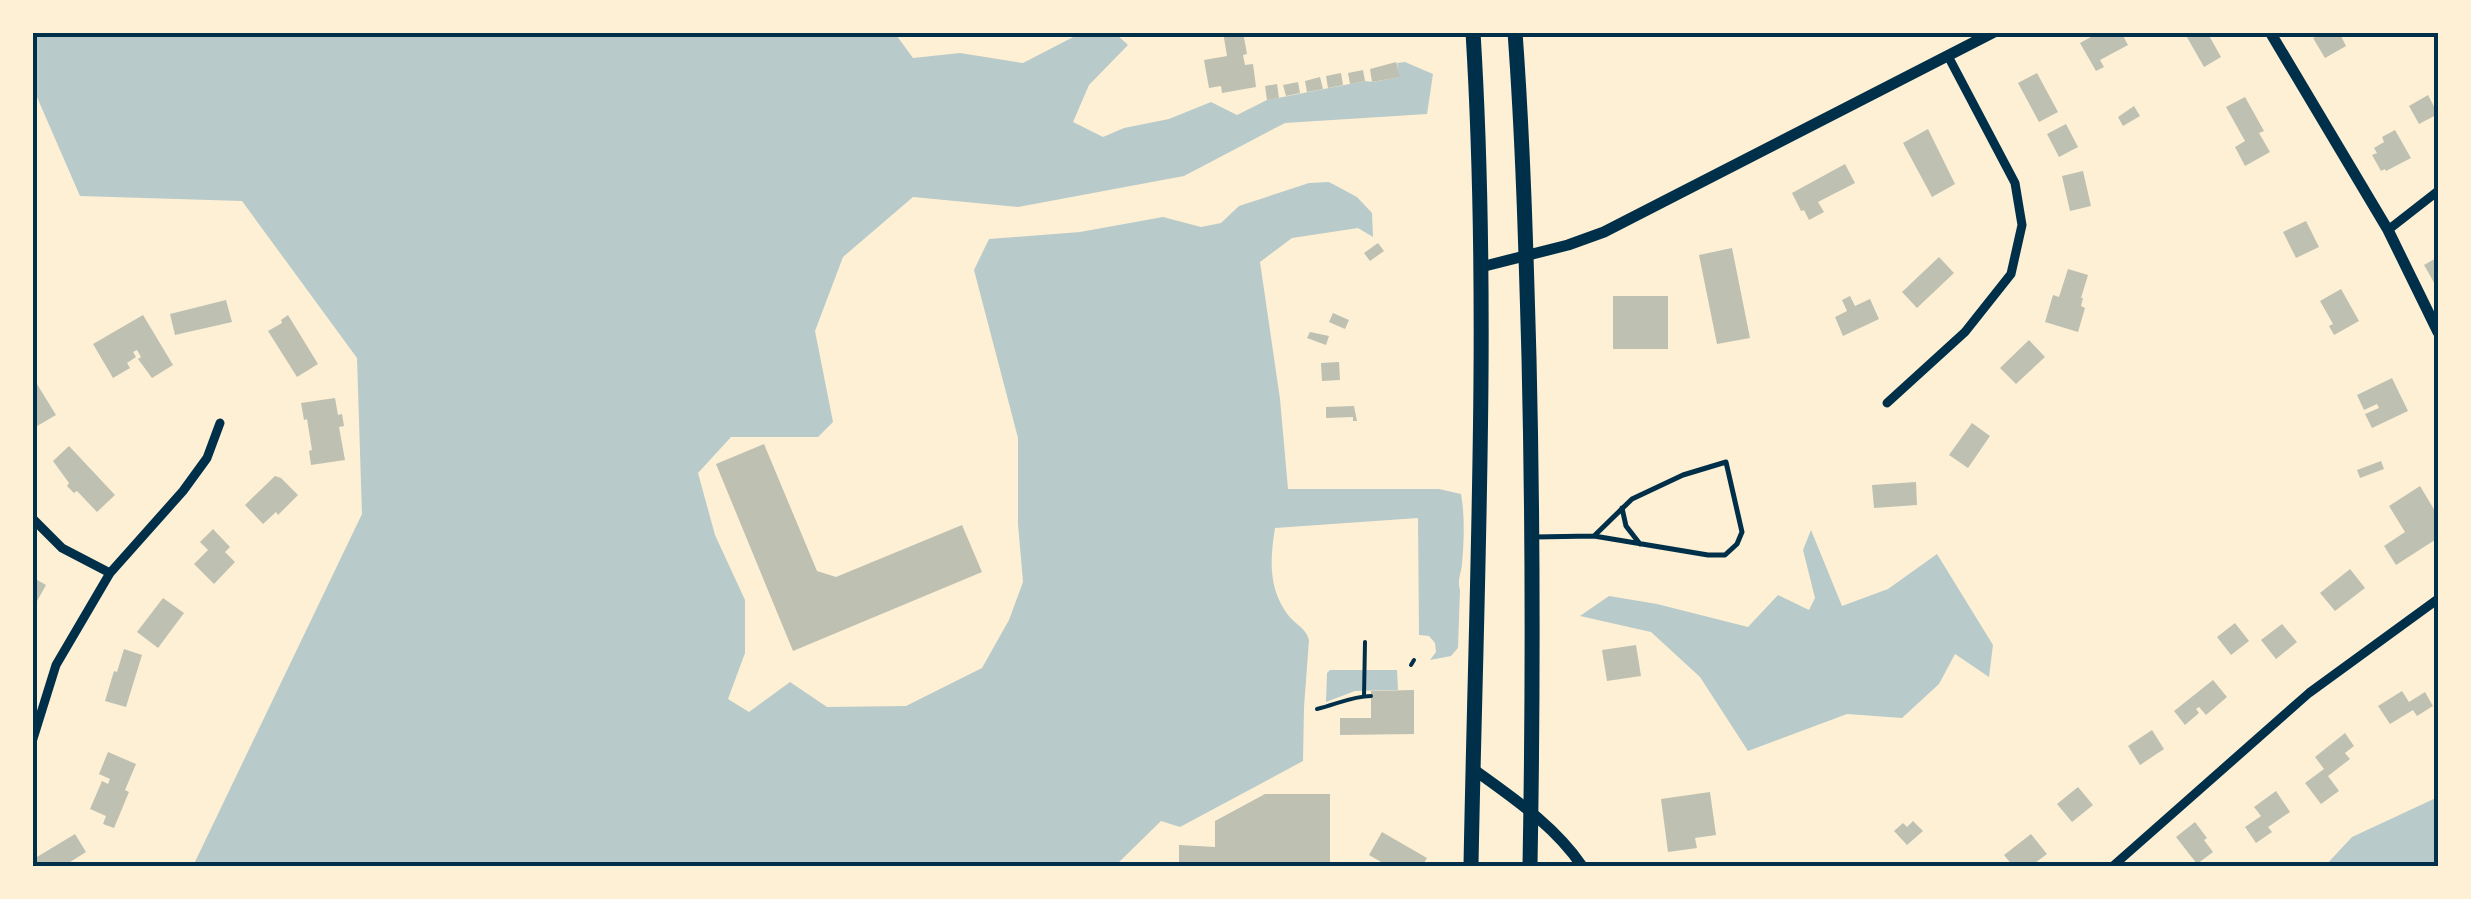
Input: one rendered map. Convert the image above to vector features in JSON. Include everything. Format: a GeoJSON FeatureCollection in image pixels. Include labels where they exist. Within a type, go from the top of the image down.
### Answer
{"type":"FeatureCollection","features":[{"type":"Feature","properties":{"kind":"highway"},"geometry":{"type":"LineString","coordinates":[[1471,866],[1481,266],[1473,32]]}},
{"type":"Feature","properties":{"kind":"highway"},"geometry":{"type":"LineString","coordinates":[[1516,32],[1532,537],[1530,866]]}},
{"type":"Feature","properties":{"kind":"street"},"geometry":{"type":"LineString","coordinates":[[1481,266],[1568,245],[1638,216],[1994,32]]}},
{"type":"Feature","properties":{"kind":"street"},"geometry":{"type":"LineString","coordinates":[[2270,32],[2388,230],[2438,332]]}},
{"type":"Feature","properties":{"kind":"street"},"geometry":{"type":"LineString","coordinates":[[1887,403],[1965,332],[2011,274],[2022,225],[2015,184],[1948,56]]}},
{"type":"Feature","properties":{"kind":"street"},"geometry":{"type":"LineString","coordinates":[[2388,230],[2438,191]]}},
{"type":"Feature","properties":{"kind":"street"},"geometry":{"type":"LineString","coordinates":[[32,742],[56,665],[110,573],[191,480],[207,458],[220,423]]}},
{"type":"Feature","properties":{"kind":"street"},"geometry":{"type":"LineString","coordinates":[[32,518],[62,548],[110,573]]}},
{"type":"Feature","properties":{"kind":"street"},"geometry":{"type":"LineString","coordinates":[[2113,866],[2309,692],[2438,599]]}},
{"type":"Feature","properties":{"kind":"street"},"geometry":{"type":"LineString","coordinates":[[1473,769],[1531,811],[1582,866]]}},
{"type":"Feature","properties":{"kind":"lane"},"geometry":{"type":"LineString","coordinates":[[1532,537],[1594,536],[1708,555],[1726,554],[1737,544],[1742,532],[1726,462],[1683,475],[1632,498],[1594,536]]}},
{"type":"Feature","properties":{"kind":"lane"},"geometry":{"type":"LineString","coordinates":[[1622,508],[1626,526],[1640,544]]}},
{"type":"Feature","properties":{"kind":"path"},"geometry":{"type":"LineString","coordinates":[[1316,708],[1368,696],[1365,642]]}},
{"type":"Feature","properties":{"kind":"shaded area"},"geometry":{"type":"Polygon","coordinates":[[[239,32],[295,36],[302,32],[894,32],[913,58],[960,53],[1023,63],[1081,33],[1115,33],[1128,45],[1089,85],[1073,122],[1103,137],[1124,128],[1169,119],[1211,102],[1237,115],[1267,100],[1399,77],[1397,63],[1405,62],[1433,74],[1427,114],[1285,123],[1184,176],[1018,207],[913,197],[843,257],[815,331],[833,422],[818,437],[731,437],[698,473],[715,535],[745,600],[745,653],[728,699],[749,712],[790,682],[827,707],[906,706],[982,668],[1009,620],[1023,582],[1018,438],[974,270],[989,239],[1080,232],[1163,217],[1201,227],[1221,223],[1239,206],[1309,183],[1329,182],[1357,197],[1372,213],[1373,237],[1358,228],[1292,238],[1260,262],[1280,399],[1288,489],[1439,489],[1461,494],[1464,538],[1458,648],[1451,656],[1430,660],[1436,652],[1435,643],[1429,636],[1419,635],[1418,518],[1275,528],[1272,562],[1277,595],[1309,640],[1303,761],[1180,827],[1161,821],[1115,866],[193,866],[362,514],[357,358],[242,201],[80,196],[33,88],[32,33],[239,32]]]}},
{"type":"Feature","properties":{"kind":"shaded area"},"geometry":{"type":"Polygon","coordinates":[[[1811,530],[1842,606],[1888,589],[1937,554],[1993,645],[1989,677],[1955,654],[1939,684],[1902,718],[1847,714],[1748,751],[1700,677],[1651,632],[1580,616],[1609,596],[1748,627],[1778,595],[1809,610],[1815,598],[1803,550],[1811,530]]]}},
{"type":"Feature","properties":{"kind":"shaded area"},"geometry":{"type":"Polygon","coordinates":[[[1330,670],[1397,670],[1398,690],[1355,691],[1326,702],[1330,670]]]}},
{"type":"Feature","properties":{"kind":"shaded area"},"geometry":{"type":"Polygon","coordinates":[[[2438,797],[2438,866],[2325,866],[2352,837],[2438,797]]]}},
{"type":"Feature","properties":{"kind":"building"},"geometry":{"type":"Polygon","coordinates":[[[1223,32],[1243,32],[1245,65],[1253,64],[1256,87],[1222,93],[1221,86],[1209,88],[1204,60],[1227,56],[1223,32]]]}},
{"type":"Feature","properties":{"kind":"building"},"geometry":{"type":"Polygon","coordinates":[[[2100,32],[2121,32],[2128,45],[2100,60],[2104,67],[2096,71],[2080,43],[2100,32]]]}},
{"type":"Feature","properties":{"kind":"building"},"geometry":{"type":"Polygon","coordinates":[[[2184,32],[2207,32],[2221,57],[2204,67],[2184,32]]]}},
{"type":"Feature","properties":{"kind":"building"},"geometry":{"type":"Polygon","coordinates":[[[2320,32],[2339,32],[2346,46],[2325,58],[2313,38],[2320,32]]]}},
{"type":"Feature","properties":{"kind":"building"},"geometry":{"type":"Polygon","coordinates":[[[1396,62],[1400,77],[1372,82],[1370,69],[1396,62]]]}},
{"type":"Feature","properties":{"kind":"building"},"geometry":{"type":"Polygon","coordinates":[[[1363,70],[1365,81],[1350,84],[1348,73],[1363,70]]]}},
{"type":"Feature","properties":{"kind":"building"},"geometry":{"type":"Polygon","coordinates":[[[1341,73],[1343,85],[1328,88],[1326,76],[1341,73]]]}},
{"type":"Feature","properties":{"kind":"building"},"geometry":{"type":"Polygon","coordinates":[[[2037,73],[2058,112],[2039,122],[2018,83],[2037,73]]]}},
{"type":"Feature","properties":{"kind":"building"},"geometry":{"type":"Polygon","coordinates":[[[1320,77],[1323,89],[1307,92],[1305,81],[1320,77]]]}},
{"type":"Feature","properties":{"kind":"building"},"geometry":{"type":"Polygon","coordinates":[[[1298,82],[1300,93],[1286,96],[1283,85],[1298,82]]]}},
{"type":"Feature","properties":{"kind":"building"},"geometry":{"type":"Polygon","coordinates":[[[1277,84],[1279,98],[1267,100],[1265,86],[1277,84]]]}},
{"type":"Feature","properties":{"kind":"building"},"geometry":{"type":"Polygon","coordinates":[[[2428,95],[2438,114],[2419,124],[2409,106],[2428,95]]]}},
{"type":"Feature","properties":{"kind":"building"},"geometry":{"type":"Polygon","coordinates":[[[2245,97],[2264,131],[2259,133],[2270,152],[2245,166],[2235,147],[2245,141],[2226,107],[2245,97]]]}},
{"type":"Feature","properties":{"kind":"building"},"geometry":{"type":"Polygon","coordinates":[[[2134,106],[2140,116],[2123,126],[2118,117],[2134,106]]]}},
{"type":"Feature","properties":{"kind":"building"},"geometry":{"type":"Polygon","coordinates":[[[2066,124],[2078,147],[2059,157],[2047,134],[2066,124]]]}},
{"type":"Feature","properties":{"kind":"building"},"geometry":{"type":"Polygon","coordinates":[[[1928,129],[1955,184],[1932,197],[1903,143],[1928,129]]]}},
{"type":"Feature","properties":{"kind":"building"},"geometry":{"type":"Polygon","coordinates":[[[2395,130],[2411,158],[2381,171],[2372,155],[2377,153],[2374,148],[2384,142],[2382,137],[2395,130]]]}},
{"type":"Feature","properties":{"kind":"building"},"geometry":{"type":"Polygon","coordinates":[[[1845,164],[1855,183],[1818,202],[1824,212],[1809,220],[1792,193],[1845,164]]]}},
{"type":"Feature","properties":{"kind":"building"},"geometry":{"type":"Polygon","coordinates":[[[2083,171],[2091,206],[2070,211],[2062,176],[2083,171]]]}},
{"type":"Feature","properties":{"kind":"building"},"geometry":{"type":"Polygon","coordinates":[[[2306,221],[2319,247],[2296,258],[2283,232],[2306,221]]]}},
{"type":"Feature","properties":{"kind":"building"},"geometry":{"type":"Polygon","coordinates":[[[1378,243],[1384,251],[1370,261],[1364,253],[1378,243]]]}},
{"type":"Feature","properties":{"kind":"building"},"geometry":{"type":"Polygon","coordinates":[[[1732,248],[1750,338],[1717,344],[1699,255],[1732,248]]]}},
{"type":"Feature","properties":{"kind":"building"},"geometry":{"type":"Polygon","coordinates":[[[1939,257],[1954,273],[1917,308],[1902,292],[1939,257]]]}},
{"type":"Feature","properties":{"kind":"building"},"geometry":{"type":"Polygon","coordinates":[[[2438,257],[2438,285],[2436,286],[2424,265],[2438,257]]]}},
{"type":"Feature","properties":{"kind":"building"},"geometry":{"type":"Polygon","coordinates":[[[2068,269],[2088,275],[2078,332],[2045,322],[2053,295],[2059,297],[2068,269]]]}},
{"type":"Feature","properties":{"kind":"building"},"geometry":{"type":"Polygon","coordinates":[[[2341,289],[2359,321],[2334,335],[2329,326],[2333,324],[2320,301],[2341,289]]]}},
{"type":"Feature","properties":{"kind":"building"},"geometry":{"type":"Polygon","coordinates":[[[1613,296],[1668,296],[1668,349],[1613,349],[1613,296]]]}},
{"type":"Feature","properties":{"kind":"building"},"geometry":{"type":"Polygon","coordinates":[[[1850,296],[1855,306],[1870,299],[1879,319],[1843,336],[1835,317],[1847,311],[1842,300],[1850,296]]]}},
{"type":"Feature","properties":{"kind":"building"},"geometry":{"type":"Polygon","coordinates":[[[226,300],[232,322],[175,335],[170,314],[226,300]]]}},
{"type":"Feature","properties":{"kind":"building"},"geometry":{"type":"Polygon","coordinates":[[[1333,313],[1349,320],[1345,329],[1329,322],[1333,313]]]}},
{"type":"Feature","properties":{"kind":"building"},"geometry":{"type":"Polygon","coordinates":[[[143,315],[173,365],[152,378],[138,359],[141,357],[137,350],[133,352],[136,357],[127,363],[130,368],[113,378],[93,344],[143,315]]]}},
{"type":"Feature","properties":{"kind":"building"},"geometry":{"type":"Polygon","coordinates":[[[288,315],[318,364],[297,377],[268,331],[288,315]]]}},
{"type":"Feature","properties":{"kind":"building"},"geometry":{"type":"Polygon","coordinates":[[[1310,332],[1329,336],[1326,345],[1307,338],[1310,332]]]}},
{"type":"Feature","properties":{"kind":"building"},"geometry":{"type":"Polygon","coordinates":[[[2029,340],[2045,357],[2016,384],[2000,368],[2029,340]]]}},
{"type":"Feature","properties":{"kind":"building"},"geometry":{"type":"Polygon","coordinates":[[[1339,362],[1340,380],[1322,381],[1321,363],[1339,362]]]}},
{"type":"Feature","properties":{"kind":"building"},"geometry":{"type":"Polygon","coordinates":[[[32,376],[56,415],[32,429],[32,376]]]}},
{"type":"Feature","properties":{"kind":"building"},"geometry":{"type":"Polygon","coordinates":[[[2392,378],[2408,411],[2372,428],[2365,414],[2379,408],[2377,404],[2364,410],[2357,395],[2392,378]]]}},
{"type":"Feature","properties":{"kind":"building"},"geometry":{"type":"Polygon","coordinates":[[[335,398],[344,426],[339,427],[345,460],[311,465],[307,419],[304,420],[301,403],[335,398]]]}},
{"type":"Feature","properties":{"kind":"building"},"geometry":{"type":"Polygon","coordinates":[[[1354,406],[1357,421],[1353,417],[1326,418],[1326,407],[1354,406]]]}},
{"type":"Feature","properties":{"kind":"building"},"geometry":{"type":"Polygon","coordinates":[[[1972,423],[1990,436],[1968,468],[1949,455],[1972,423]]]}},
{"type":"Feature","properties":{"kind":"building"},"geometry":{"type":"Polygon","coordinates":[[[764,444],[817,571],[836,577],[962,525],[982,572],[793,651],[716,464],[764,444]]]}},
{"type":"Feature","properties":{"kind":"building"},"geometry":{"type":"Polygon","coordinates":[[[69,446],[115,495],[97,512],[67,486],[69,483],[53,461],[69,446]]]}},
{"type":"Feature","properties":{"kind":"building"},"geometry":{"type":"Polygon","coordinates":[[[2381,461],[2384,469],[2360,478],[2357,470],[2381,461]]]}},
{"type":"Feature","properties":{"kind":"building"},"geometry":{"type":"Polygon","coordinates":[[[275,476],[298,495],[263,524],[245,505],[275,476]]]}},
{"type":"Feature","properties":{"kind":"building"},"geometry":{"type":"Polygon","coordinates":[[[1916,482],[1917,505],[1874,508],[1872,485],[1916,482]]]}},
{"type":"Feature","properties":{"kind":"building"},"geometry":{"type":"Polygon","coordinates":[[[2420,486],[2438,516],[2438,538],[2396,565],[2384,546],[2405,532],[2389,506],[2420,486]]]}},
{"type":"Feature","properties":{"kind":"building"},"geometry":{"type":"Polygon","coordinates":[[[213,529],[230,547],[225,552],[235,562],[214,584],[194,564],[208,550],[200,542],[213,529]]]}},
{"type":"Feature","properties":{"kind":"building"},"geometry":{"type":"Polygon","coordinates":[[[2350,569],[2365,588],[2335,611],[2320,593],[2350,569]]]}},
{"type":"Feature","properties":{"kind":"building"},"geometry":{"type":"Polygon","coordinates":[[[32,577],[46,585],[32,610],[32,577]]]}},
{"type":"Feature","properties":{"kind":"building"},"geometry":{"type":"Polygon","coordinates":[[[163,598],[184,613],[158,648],[137,632],[163,598]]]}},
{"type":"Feature","properties":{"kind":"building"},"geometry":{"type":"Polygon","coordinates":[[[2235,623],[2249,641],[2231,655],[2217,637],[2235,623]]]}},
{"type":"Feature","properties":{"kind":"building"},"geometry":{"type":"Polygon","coordinates":[[[2282,624],[2297,642],[2276,659],[2261,640],[2282,624]]]}},
{"type":"Feature","properties":{"kind":"building"},"geometry":{"type":"Polygon","coordinates":[[[1636,645],[1641,676],[1607,681],[1602,650],[1636,645]]]}},
{"type":"Feature","properties":{"kind":"building"},"geometry":{"type":"Polygon","coordinates":[[[124,649],[142,655],[126,707],[105,701],[124,649]]]}},
{"type":"Feature","properties":{"kind":"building"},"geometry":{"type":"Polygon","coordinates":[[[2213,680],[2227,697],[2206,715],[2199,707],[2196,709],[2199,713],[2185,725],[2174,711],[2213,680]]]}},
{"type":"Feature","properties":{"kind":"building"},"geometry":{"type":"Polygon","coordinates":[[[1414,690],[1414,734],[1340,735],[1340,718],[1371,718],[1371,691],[1414,690]]]}},
{"type":"Feature","properties":{"kind":"building"},"geometry":{"type":"Polygon","coordinates":[[[2402,691],[2409,702],[2425,692],[2433,706],[2417,716],[2413,710],[2390,724],[2378,706],[2402,691]]]}},
{"type":"Feature","properties":{"kind":"building"},"geometry":{"type":"Polygon","coordinates":[[[2152,730],[2164,749],[2140,765],[2128,746],[2152,730]]]}},
{"type":"Feature","properties":{"kind":"building"},"geometry":{"type":"Polygon","coordinates":[[[2345,733],[2354,746],[2345,753],[2350,759],[2328,776],[2339,791],[2321,804],[2305,783],[2324,769],[2315,757],[2345,733]]]}},
{"type":"Feature","properties":{"kind":"building"},"geometry":{"type":"Polygon","coordinates":[[[108,752],[136,764],[114,828],[103,824],[106,816],[90,809],[102,781],[108,784],[110,779],[99,774],[108,752]]]}},
{"type":"Feature","properties":{"kind":"building"},"geometry":{"type":"Polygon","coordinates":[[[2078,787],[2093,805],[2072,822],[2057,804],[2078,787]]]}},
{"type":"Feature","properties":{"kind":"building"},"geometry":{"type":"Polygon","coordinates":[[[2276,791],[2290,812],[2268,827],[2272,832],[2256,843],[2245,827],[2261,816],[2254,807],[2276,791]]]}},
{"type":"Feature","properties":{"kind":"building"},"geometry":{"type":"Polygon","coordinates":[[[1710,792],[1716,835],[1695,838],[1697,848],[1668,852],[1661,799],[1710,792]]]}},
{"type":"Feature","properties":{"kind":"building"},"geometry":{"type":"Polygon","coordinates":[[[1265,794],[1330,794],[1330,866],[1179,866],[1179,845],[1215,847],[1215,821],[1265,794]]]}},
{"type":"Feature","properties":{"kind":"building"},"geometry":{"type":"Polygon","coordinates":[[[1913,821],[1923,831],[1907,845],[1894,831],[1913,821]]]}},
{"type":"Feature","properties":{"kind":"building"},"geometry":{"type":"Polygon","coordinates":[[[2195,822],[2213,852],[2197,864],[2176,837],[2195,822]]]}},
{"type":"Feature","properties":{"kind":"building"},"geometry":{"type":"Polygon","coordinates":[[[1382,832],[1427,858],[1422,866],[1388,866],[1369,855],[1382,832]]]}},
{"type":"Feature","properties":{"kind":"building"},"geometry":{"type":"Polygon","coordinates":[[[75,834],[86,852],[69,866],[32,866],[32,860],[75,834]]]}},
{"type":"Feature","properties":{"kind":"building"},"geometry":{"type":"Polygon","coordinates":[[[2031,834],[2047,854],[2031,866],[2013,866],[2004,855],[2031,834]]]}}]}
